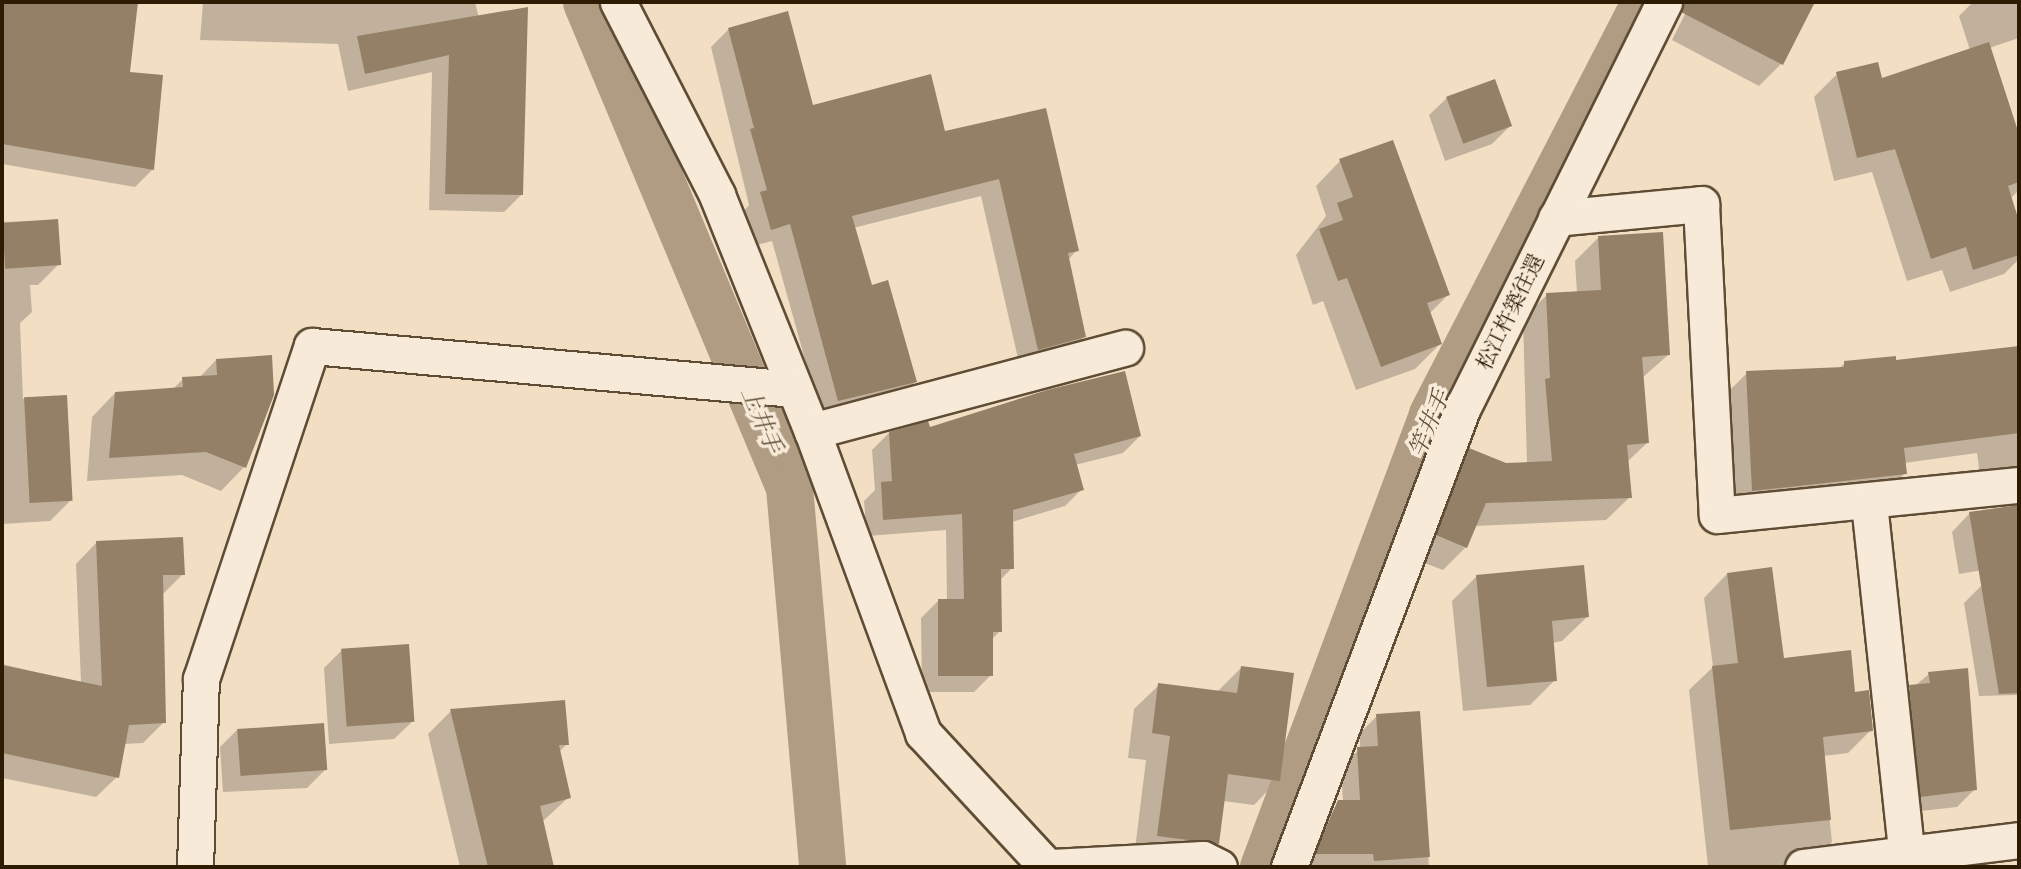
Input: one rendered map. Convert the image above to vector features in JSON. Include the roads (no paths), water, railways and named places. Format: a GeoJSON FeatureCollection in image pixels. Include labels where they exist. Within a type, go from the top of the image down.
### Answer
{"type":"FeatureCollection","features":[{"type":"Feature","properties":{"kind":"street"},"geometry":{"type":"LineString","coordinates":[[618,2],[717,195],[812,431],[923,733],[1049,867],[1203,859],[1219,867]]}},
{"type":"Feature","properties":{"kind":"street","name":"松江杵築往還"},"geometry":{"type":"LineString","coordinates":[[1289,867],[1464,405],[1664,2]]}},
{"type":"Feature","properties":{"kind":"street"},"geometry":{"type":"LineString","coordinates":[[1556,218],[1700,204],[1717,515],[1869,503],[2019,485]]}},
{"type":"Feature","properties":{"kind":"street"},"geometry":{"type":"LineString","coordinates":[[195,867],[201,679],[312,346],[793,389]]}},
{"type":"Feature","properties":{"kind":"street"},"geometry":{"type":"LineString","coordinates":[[812,431],[1125,348]]}},
{"type":"Feature","properties":{"kind":"street"},"geometry":{"type":"LineString","coordinates":[[1869,503],[1906,852]]}},
{"type":"Feature","properties":{"kind":"street"},"geometry":{"type":"LineString","coordinates":[[1803,867],[1906,852],[2019,841]]}},
{"type":"Feature","properties":{"kind":"waterway","name":"上井手"},"geometry":{"type":"LineString","coordinates":[[586,2],[789,487],[822,867]]}},
{"type":"Feature","properties":{"kind":"waterway","name":"竿井手"},"geometry":{"type":"LineString","coordinates":[[1263,867],[1432,414],[1645,2]]}}]}
